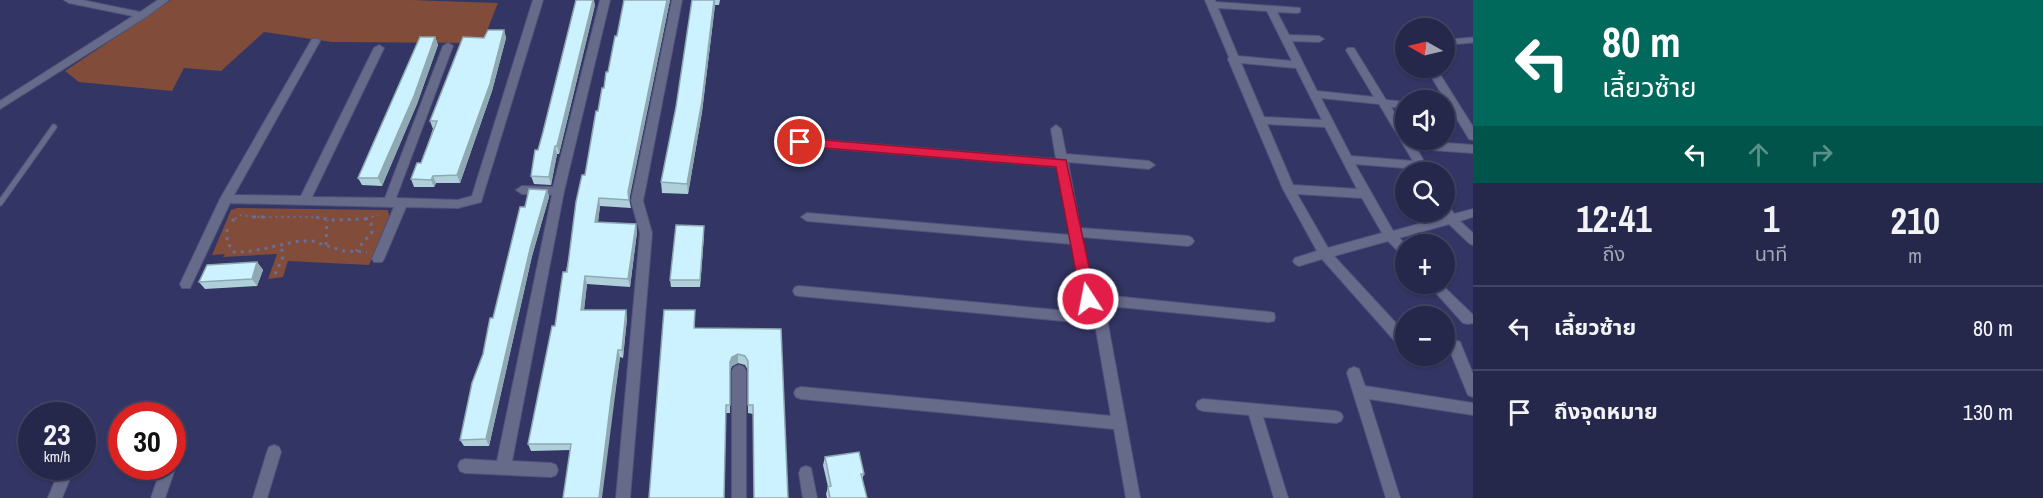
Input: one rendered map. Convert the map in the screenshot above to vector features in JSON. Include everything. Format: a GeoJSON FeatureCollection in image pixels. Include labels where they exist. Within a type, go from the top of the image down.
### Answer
{"type":"FeatureCollection","features":[{"type":"Feature","properties":{"kind":"street"},"geometry":{"type":"LineString","coordinates":[[69,0],[143,15]]}},
{"type":"Feature","properties":{"kind":"street"},"geometry":{"type":"LineString","coordinates":[[3,102],[164,0]]}},
{"type":"Feature","properties":{"kind":"street"},"geometry":{"type":"LineString","coordinates":[[226,199],[458,204],[477,199],[538,0]]}},
{"type":"Feature","properties":{"kind":"street"},"geometry":{"type":"LineString","coordinates":[[503,468],[558,191],[605,0]]}},
{"type":"Feature","properties":{"kind":"street"},"geometry":{"type":"LineString","coordinates":[[623,498],[646,233],[637,201],[676,0]]}},
{"type":"Feature","properties":{"kind":"street"},"geometry":{"type":"LineString","coordinates":[[1297,10],[1211,3],[1289,189],[1325,254],[1395,332]]}},
{"type":"Feature","properties":{"kind":"street"},"geometry":{"type":"LineString","coordinates":[[1271,9],[1365,194],[1395,241]]}},
{"type":"Feature","properties":{"kind":"street"},"geometry":{"type":"LineString","coordinates":[[1286,38],[1319,39]]}},
{"type":"Feature","properties":{"kind":"street"},"geometry":{"type":"LineString","coordinates":[[186,284],[226,199],[315,41]]}},
{"type":"Feature","properties":{"kind":"street"},"geometry":{"type":"LineString","coordinates":[[379,256],[448,46]]}},
{"type":"Feature","properties":{"kind":"street"},"geometry":{"type":"LineString","coordinates":[[304,202],[379,48]]}},
{"type":"Feature","properties":{"kind":"street"},"geometry":{"type":"LineString","coordinates":[[1351,50],[1395,124]]}},
{"type":"Feature","properties":{"kind":"street"},"geometry":{"type":"LineString","coordinates":[[1233,59],[1299,64]]}},
{"type":"Feature","properties":{"kind":"street"},"geometry":{"type":"LineString","coordinates":[[1314,94],[1395,104]]}},
{"type":"Feature","properties":{"kind":"street"},"geometry":{"type":"LineString","coordinates":[[1455,114],[1473,136]]}},
{"type":"Feature","properties":{"kind":"street"},"geometry":{"type":"LineString","coordinates":[[1259,120],[1329,124]]}},
{"type":"Feature","properties":{"kind":"street"},"geometry":{"type":"LineString","coordinates":[[1056,129],[1088,299],[1101,319],[1133,498]]}},
{"type":"Feature","properties":{"kind":"street"},"geometry":{"type":"LineString","coordinates":[[800,142],[1149,165]]}},
{"type":"Feature","properties":{"kind":"street"},"geometry":{"type":"LineString","coordinates":[[1455,148],[1473,149]]}},
{"type":"Feature","properties":{"kind":"street"},"geometry":{"type":"LineString","coordinates":[[1347,160],[1395,166]]}},
{"type":"Feature","properties":{"kind":"street"},"geometry":{"type":"LineString","coordinates":[[1289,189],[1365,194]]}},
{"type":"Feature","properties":{"kind":"street"},"geometry":{"type":"LineString","coordinates":[[522,190],[558,191]]}},
{"type":"Feature","properties":{"kind":"street"},"geometry":{"type":"LineString","coordinates":[[1455,218],[1473,213]]}},
{"type":"Feature","properties":{"kind":"street"},"geometry":{"type":"LineString","coordinates":[[807,217],[1077,236],[1188,241]]}},
{"type":"Feature","properties":{"kind":"street"},"geometry":{"type":"LineString","coordinates":[[1299,261],[1440,222]]}},
{"type":"Feature","properties":{"kind":"street"},"geometry":{"type":"LineString","coordinates":[[1454,222],[1473,240]]}},
{"type":"Feature","properties":{"kind":"street"},"geometry":{"type":"LineString","coordinates":[[799,291],[1101,319]]}},
{"type":"Feature","properties":{"kind":"street"},"geometry":{"type":"LineString","coordinates":[[1443,294],[1468,320]]}},
{"type":"Feature","properties":{"kind":"street"},"geometry":{"type":"LineString","coordinates":[[1088,299],[1269,317]]}},
{"type":"Feature","properties":{"kind":"street"},"geometry":{"type":"LineString","coordinates":[[1455,346],[1473,391]]}},
{"type":"Feature","properties":{"kind":"street"},"geometry":{"type":"LineString","coordinates":[[739,498],[740,370]]}},
{"type":"Feature","properties":{"kind":"street"},"geometry":{"type":"LineString","coordinates":[[1354,373],[1393,498]]}},
{"type":"Feature","properties":{"kind":"street"},"geometry":{"type":"LineString","coordinates":[[1359,391],[1473,409]]}},
{"type":"Feature","properties":{"kind":"street"},"geometry":{"type":"LineString","coordinates":[[801,393],[1121,423]]}},
{"type":"Feature","properties":{"kind":"street"},"geometry":{"type":"LineString","coordinates":[[1203,405],[1336,417]]}},
{"type":"Feature","properties":{"kind":"street"},"geometry":{"type":"LineString","coordinates":[[1254,410],[1281,498]]}},
{"type":"Feature","properties":{"kind":"street"},"geometry":{"type":"LineString","coordinates":[[260,498],[274,452]]}},
{"type":"Feature","properties":{"kind":"street"},"geometry":{"type":"LineString","coordinates":[[465,466],[551,470]]}},
{"type":"Feature","properties":{"kind":"street"},"geometry":{"type":"LineString","coordinates":[[806,472],[810,498]]}},
{"type":"Feature","properties":{"kind":"street"},"geometry":{"type":"LineString","coordinates":[[55,498],[62,480]]}},
{"type":"Feature","properties":{"kind":"street"},"geometry":{"type":"LineString","coordinates":[[158,498],[164,480]]}},
{"type":"Feature","properties":{"kind":"lane"},"geometry":{"type":"LineString","coordinates":[[1455,42],[1473,40]]}},
{"type":"Feature","properties":{"kind":"lane"},"geometry":{"type":"LineString","coordinates":[[0,202],[54,127]]}},
{"type":"Feature","properties":{"kind":"path"},"geometry":{"type":"LineString","coordinates":[[356,251],[372,232],[371,224],[365,219],[327,219],[303,215],[257,218],[240,215],[232,219],[227,230],[226,239],[229,248],[234,252],[253,251],[298,241],[379,256]]}},
{"type":"Feature","properties":{"kind":"path"},"geometry":{"type":"LineString","coordinates":[[326,245],[327,219]]}},
{"type":"Feature","properties":{"kind":"path"},"geometry":{"type":"LineString","coordinates":[[275,274],[284,257],[280,244]]}},
{"type":"Feature","properties":{"kind":"shaded area"},"geometry":{"type":"Polygon","coordinates":[[[171,0],[411,0],[498,3],[482,43],[332,42],[264,32],[221,71],[184,68],[172,91],[79,82],[65,71],[171,0]]]}},
{"type":"Feature","properties":{"kind":"shaded area"},"geometry":{"type":"Polygon","coordinates":[[[237,208],[388,210],[389,216],[369,265],[288,261],[283,277],[268,279],[277,254],[223,257],[225,254],[212,255],[231,210],[237,208]]]}},
{"type":"Feature","properties":{"kind":"building"},"geometry":{"type":"Polygon","coordinates":[[[576,0],[593,0],[557,146],[555,146],[549,177],[531,176],[535,150],[538,150],[543,132],[576,0]]]}},
{"type":"Feature","properties":{"kind":"building"},"geometry":{"type":"Polygon","coordinates":[[[624,0],[667,0],[628,192],[629,200],[599,198],[595,222],[636,224],[628,279],[585,276],[581,310],[626,310],[622,350],[618,350],[599,498],[563,498],[571,444],[528,444],[552,326],[555,326],[563,272],[567,272],[576,202],[582,175],[585,175],[596,111],[598,111],[602,88],[604,88],[624,0]]]}},
{"type":"Feature","properties":{"kind":"building"},"geometry":{"type":"Polygon","coordinates":[[[692,0],[714,0],[702,101],[687,184],[661,182],[676,107],[692,0]]]}},
{"type":"Feature","properties":{"kind":"building"},"geometry":{"type":"Polygon","coordinates":[[[488,30],[504,30],[490,84],[457,175],[433,176],[431,180],[411,179],[417,163],[421,163],[437,121],[430,121],[463,37],[484,38],[488,30]]]}},
{"type":"Feature","properties":{"kind":"building"},"geometry":{"type":"Polygon","coordinates":[[[420,37],[435,37],[414,96],[378,178],[358,178],[420,37]]]}},
{"type":"Feature","properties":{"kind":"building"},"geometry":{"type":"Polygon","coordinates":[[[529,189],[547,190],[530,249],[486,439],[460,440],[472,383],[483,354],[490,318],[493,318],[520,207],[525,207],[529,189]]]}},
{"type":"Feature","properties":{"kind":"building"},"geometry":{"type":"Polygon","coordinates":[[[676,225],[704,226],[700,280],[670,280],[676,225]]]}},
{"type":"Feature","properties":{"kind":"building"},"geometry":{"type":"Polygon","coordinates":[[[257,262],[252,279],[199,282],[207,265],[257,262]]]}},
{"type":"Feature","properties":{"kind":"building"},"geometry":{"type":"Polygon","coordinates":[[[664,310],[695,310],[694,328],[781,329],[788,498],[754,498],[753,405],[748,405],[748,361],[745,356],[738,354],[732,357],[730,362],[730,405],[726,405],[724,498],[649,498],[664,310]]]}},
{"type":"Feature","properties":{"kind":"building"},"geometry":{"type":"Polygon","coordinates":[[[859,452],[867,498],[830,498],[828,487],[831,486],[825,457],[859,452]]]}},
{"type":"Feature","properties":{"kind":"route"},"geometry":{"type":"LineString","coordinates":[[800,142],[1062,163],[1088,299]]}}]}
